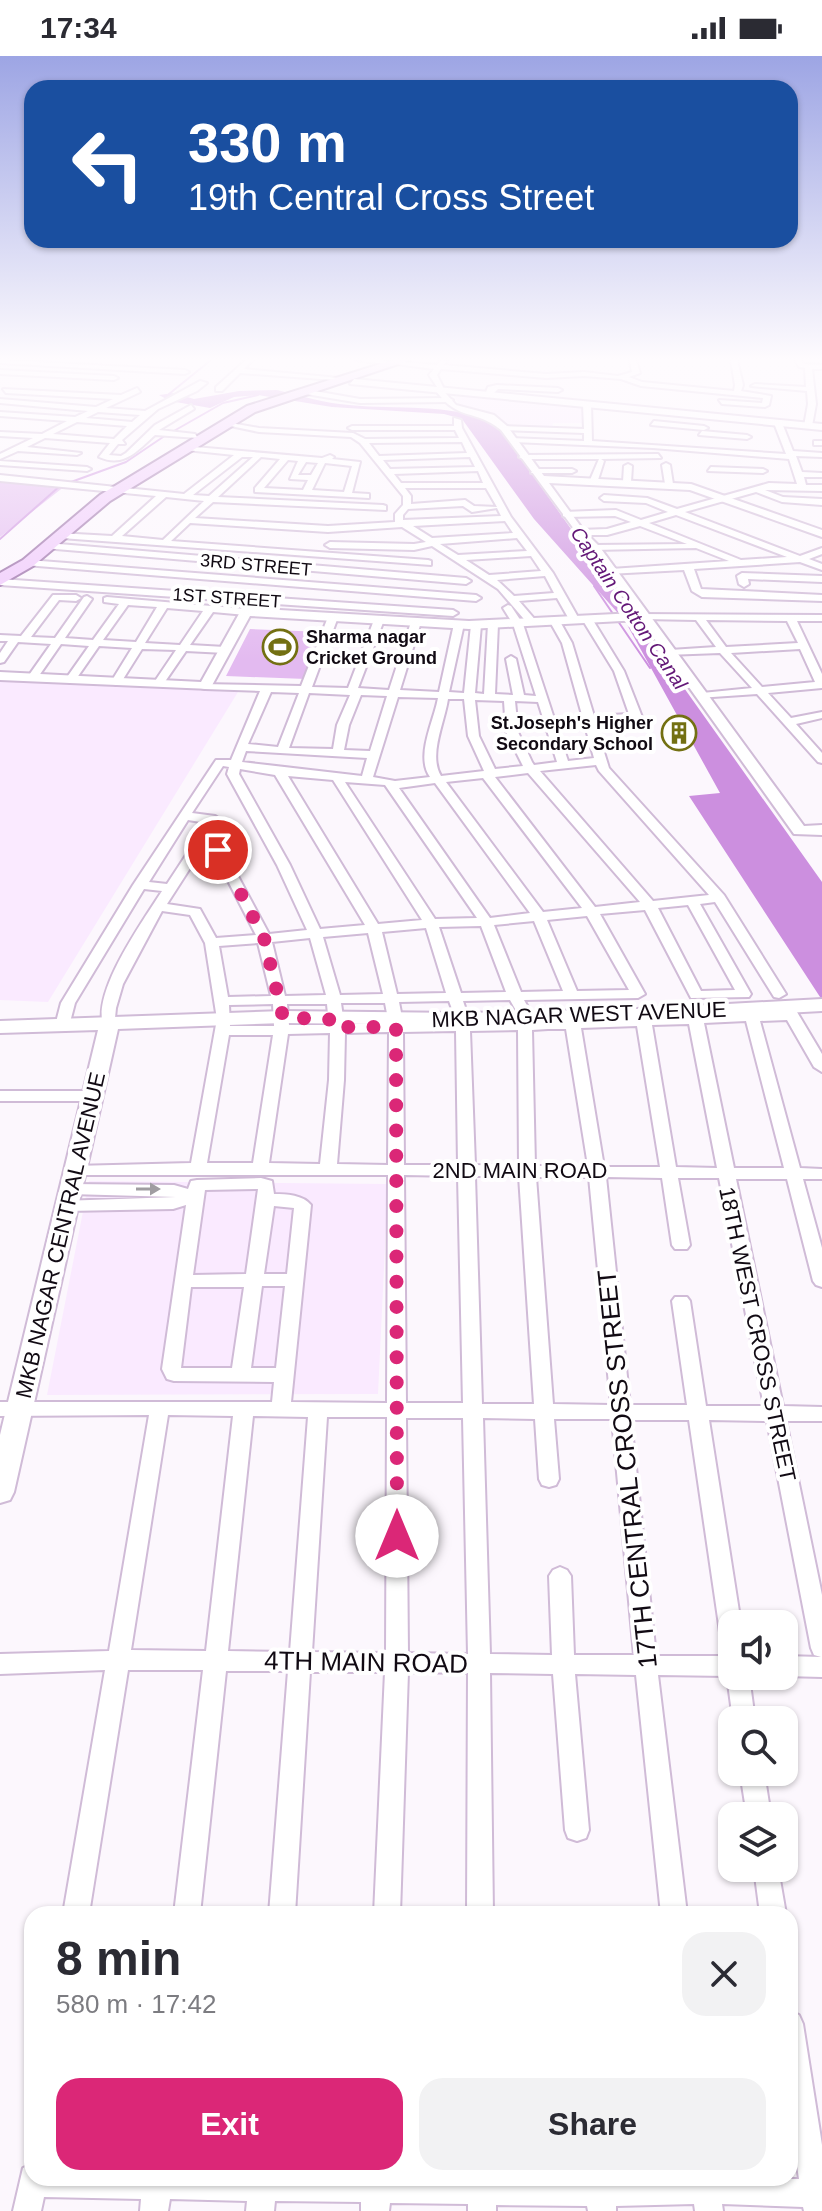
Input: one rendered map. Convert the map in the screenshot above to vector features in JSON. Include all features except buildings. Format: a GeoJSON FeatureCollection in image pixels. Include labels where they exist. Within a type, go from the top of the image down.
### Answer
{"type":"FeatureCollection","features":[{"type":"Feature","properties":{"kind":"main road"},"geometry":{"type":"LineString","coordinates":[[3,577],[115,488],[162,461]]}},
{"type":"Feature","properties":{"kind":"main road"},"geometry":{"type":"LineString","coordinates":[[3,577],[32,560],[115,488]]}},
{"type":"Feature","properties":{"kind":"main road","name":"MKB NAGAR WEST AVENUE"},"geometry":{"type":"LineString","coordinates":[[0,1027],[109,1025],[281,1014],[337,1023],[462,1023],[822,1005]]}},
{"type":"Feature","properties":{"kind":"main road","name":"MKB NAGAR CENTRAL AVENUE"},"geometry":{"type":"LineString","coordinates":[[0,1492],[10,1409],[70,1188],[109,1025]]}},
{"type":"Feature","properties":{"kind":"street"},"geometry":{"type":"LineString","coordinates":[[33,461],[86,465]]}},
{"type":"Feature","properties":{"kind":"street"},"geometry":{"type":"LineString","coordinates":[[101,467],[105,461]]}},
{"type":"Feature","properties":{"kind":"street"},"geometry":{"type":"LineString","coordinates":[[186,496],[232,461]]}},
{"type":"Feature","properties":{"kind":"street"},"geometry":{"type":"LineString","coordinates":[[167,539],[253,461]]}},
{"type":"Feature","properties":{"kind":"street"},"geometry":{"type":"LineString","coordinates":[[284,461],[258,490],[366,496]]}},
{"type":"Feature","properties":{"kind":"street"},"geometry":{"type":"LineString","coordinates":[[298,461],[357,464],[347,495]]}},
{"type":"Feature","properties":{"kind":"street"},"geometry":{"type":"LineString","coordinates":[[302,461],[293,477],[313,478]]}},
{"type":"Feature","properties":{"kind":"street"},"geometry":{"type":"LineString","coordinates":[[379,461],[407,496],[406,507],[397,518],[489,578],[533,623]]}},
{"type":"Feature","properties":{"kind":"street"},"geometry":{"type":"LineString","coordinates":[[474,461],[507,518],[619,671],[636,717],[588,720]]}},
{"type":"Feature","properties":{"kind":"street"},"geometry":{"type":"LineString","coordinates":[[526,461],[580,533],[595,548],[639,616],[670,653],[800,831],[822,830]]}},
{"type":"Feature","properties":{"kind":"street"},"geometry":{"type":"LineString","coordinates":[[594,480],[596,461]]}},
{"type":"Feature","properties":{"kind":"street"},"geometry":{"type":"LineString","coordinates":[[795,461],[802,487]]}},
{"type":"Feature","properties":{"kind":"street"},"geometry":{"type":"LineString","coordinates":[[306,493],[322,462]]}},
{"type":"Feature","properties":{"kind":"street"},"geometry":{"type":"LineString","coordinates":[[666,465],[674,485]]}},
{"type":"Feature","properties":{"kind":"street"},"geometry":{"type":"LineString","coordinates":[[627,482],[628,466]]}},
{"type":"Feature","properties":{"kind":"street"},"geometry":{"type":"LineString","coordinates":[[711,469],[763,468],[760,488]]}},
{"type":"Feature","properties":{"kind":"street"},"geometry":{"type":"LineString","coordinates":[[389,472],[478,469]]}},
{"type":"Feature","properties":{"kind":"street"},"geometry":{"type":"LineString","coordinates":[[0,470],[78,475]]}},
{"type":"Feature","properties":{"kind":"street"},"geometry":{"type":"LineString","coordinates":[[538,475],[572,471]]}},
{"type":"Feature","properties":{"kind":"street"},"geometry":{"type":"LineString","coordinates":[[800,474],[822,475]]}},
{"type":"Feature","properties":{"kind":"street"},"geometry":{"type":"LineString","coordinates":[[538,475],[674,485],[822,537]]}},
{"type":"Feature","properties":{"kind":"street"},"geometry":{"type":"LineString","coordinates":[[0,478],[212,499],[383,508]]}},
{"type":"Feature","properties":{"kind":"street"},"geometry":{"type":"LineString","coordinates":[[400,486],[487,485]]}},
{"type":"Feature","properties":{"kind":"street"},"geometry":{"type":"LineString","coordinates":[[760,488],[782,499],[822,502]]}},
{"type":"Feature","properties":{"kind":"street"},"geometry":{"type":"LineString","coordinates":[[580,533],[607,532],[760,488],[822,488]]}},
{"type":"Feature","properties":{"kind":"street"},"geometry":{"type":"LineString","coordinates":[[113,539],[164,494]]}},
{"type":"Feature","properties":{"kind":"street"},"geometry":{"type":"LineString","coordinates":[[604,498],[643,500],[822,567]]}},
{"type":"Feature","properties":{"kind":"street"},"geometry":{"type":"LineString","coordinates":[[406,507],[465,503],[472,509],[501,508]]}},
{"type":"Feature","properties":{"kind":"street"},"geometry":{"type":"LineString","coordinates":[[197,512],[332,521],[319,545]]}},
{"type":"Feature","properties":{"kind":"street"},"geometry":{"type":"LineString","coordinates":[[566,514],[616,513],[743,563]]}},
{"type":"Feature","properties":{"kind":"street"},"geometry":{"type":"LineString","coordinates":[[188,520],[329,527],[405,526],[507,518]]}},
{"type":"Feature","properties":{"kind":"street"},"geometry":{"type":"LineString","coordinates":[[607,532],[640,548]]}},
{"type":"Feature","properties":{"kind":"street"},"geometry":{"type":"LineString","coordinates":[[61,535],[431,561],[491,590],[504,602],[518,624],[540,699],[570,764]]}},
{"type":"Feature","properties":{"kind":"street"},"geometry":{"type":"LineString","coordinates":[[113,539],[414,547],[434,542],[519,535]]}},
{"type":"Feature","properties":{"kind":"street","name":"3RD STREET"},"geometry":{"type":"LineString","coordinates":[[32,560],[267,577],[310,579],[318,576],[466,584],[47,546]]}},
{"type":"Feature","properties":{"kind":"street"},"geometry":{"type":"LineString","coordinates":[[595,548],[702,547]]}},
{"type":"Feature","properties":{"kind":"street"},"geometry":{"type":"LineString","coordinates":[[611,572],[800,559],[822,551]]}},
{"type":"Feature","properties":{"kind":"street"},"geometry":{"type":"LineString","coordinates":[[456,558],[533,553]]}},
{"type":"Feature","properties":{"kind":"street"},"geometry":{"type":"LineString","coordinates":[[32,560],[476,598]]}},
{"type":"Feature","properties":{"kind":"street"},"geometry":{"type":"LineString","coordinates":[[688,567],[699,593],[822,598]]}},
{"type":"Feature","properties":{"kind":"street"},"geometry":{"type":"LineString","coordinates":[[489,578],[548,573]]}},
{"type":"Feature","properties":{"kind":"street"},"geometry":{"type":"LineString","coordinates":[[744,584],[742,576],[822,579]]}},
{"type":"Feature","properties":{"kind":"street"},"geometry":{"type":"LineString","coordinates":[[3,577],[376,601]]}},
{"type":"Feature","properties":{"kind":"street","name":"1ST STREET"},"geometry":{"type":"LineString","coordinates":[[3,577],[340,614],[456,618]]}},
{"type":"Feature","properties":{"kind":"street"},"geometry":{"type":"LineString","coordinates":[[512,599],[562,595]]}},
{"type":"Feature","properties":{"kind":"street"},"geometry":{"type":"LineString","coordinates":[[0,660],[56,597],[246,612],[340,614],[416,622],[456,618],[476,625],[639,616],[822,618]]}},
{"type":"Feature","properties":{"kind":"street"},"geometry":{"type":"LineString","coordinates":[[32,678],[87,599]]}},
{"type":"Feature","properties":{"kind":"street"},"geometry":{"type":"LineString","coordinates":[[70,680],[125,602]]}},
{"type":"Feature","properties":{"kind":"street"},"geometry":{"type":"LineString","coordinates":[[116,682],[163,606]]}},
{"type":"Feature","properties":{"kind":"street"},"geometry":{"type":"LineString","coordinates":[[158,684],[210,609]]}},
{"type":"Feature","properties":{"kind":"street"},"geometry":{"type":"LineString","coordinates":[[205,686],[246,612]]}},
{"type":"Feature","properties":{"kind":"street"},"geometry":{"type":"LineString","coordinates":[[282,751],[305,690],[340,614]]}},
{"type":"Feature","properties":{"kind":"street"},"geometry":{"type":"LineString","coordinates":[[699,617],[723,650],[822,760]]}},
{"type":"Feature","properties":{"kind":"street"},"geometry":{"type":"LineString","coordinates":[[456,618],[444,696],[430,757],[432,771],[539,916],[572,995]]}},
{"type":"Feature","properties":{"kind":"street"},"geometry":{"type":"LineString","coordinates":[[702,696],[822,685],[817,659],[804,646],[791,618]]}},
{"type":"Feature","properties":{"kind":"street"},"geometry":{"type":"LineString","coordinates":[[338,753],[343,725],[379,620]]}},
{"type":"Feature","properties":{"kind":"street"},"geometry":{"type":"LineString","coordinates":[[554,620],[567,643],[601,765],[719,898],[779,994]]}},
{"type":"Feature","properties":{"kind":"street"},"geometry":{"type":"LineString","coordinates":[[366,781],[416,622]]}},
{"type":"Feature","properties":{"kind":"street"},"geometry":{"type":"LineString","coordinates":[[489,698],[493,624]]}},
{"type":"Feature","properties":{"kind":"street"},"geometry":{"type":"LineString","coordinates":[[281,1014],[333,998],[638,994],[592,912],[490,775],[472,737],[469,698],[476,625]]}},
{"type":"Feature","properties":{"kind":"street"},"geometry":{"type":"LineString","coordinates":[[0,638],[225,650]]}},
{"type":"Feature","properties":{"kind":"street"},"geometry":{"type":"LineString","coordinates":[[670,653],[804,646]]}},
{"type":"Feature","properties":{"kind":"street"},"geometry":{"type":"LineString","coordinates":[[511,659],[514,698],[511,733],[524,759],[650,906],[696,995],[744,994],[693,903]]}},
{"type":"Feature","properties":{"kind":"street"},"geometry":{"type":"LineString","coordinates":[[0,676],[540,699]]}},
{"type":"Feature","properties":{"kind":"street"},"geometry":{"type":"LineString","coordinates":[[267,688],[241,747],[233,774],[319,934],[337,1023],[328,1169]]}},
{"type":"Feature","properties":{"kind":"street"},"geometry":{"type":"LineString","coordinates":[[789,722],[822,715]]}},
{"type":"Feature","properties":{"kind":"street"},"geometry":{"type":"LineString","coordinates":[[241,747],[374,755]]}},
{"type":"Feature","properties":{"kind":"street"},"geometry":{"type":"LineString","coordinates":[[62,1026],[68,1003],[220,762],[279,772],[390,782],[486,922],[516,998],[536,1021],[573,1024],[792,1015],[822,1067]]}},
{"type":"Feature","properties":{"kind":"street"},"geometry":{"type":"LineString","coordinates":[[391,785],[570,764],[601,765]]}},
{"type":"Feature","properties":{"kind":"street"},"geometry":{"type":"LineString","coordinates":[[279,772],[374,928],[396,1023],[397,1662],[387,1906]]}},
{"type":"Feature","properties":{"kind":"street"},"geometry":{"type":"LineString","coordinates":[[337,778],[431,923],[462,1023],[464,1170],[474,1411],[480,1906]]}},
{"type":"Feature","properties":{"kind":"street"},"geometry":{"type":"LineString","coordinates":[[109,1025],[106,1017],[111,992],[159,907],[215,820],[184,816]]}},
{"type":"Feature","properties":{"kind":"street"},"geometry":{"type":"LineString","coordinates":[[218,850],[264,938],[281,1014],[260,1169]]}},
{"type":"Feature","properties":{"kind":"street"},"geometry":{"type":"LineString","coordinates":[[140,885],[172,888]]}},
{"type":"Feature","properties":{"kind":"street"},"geometry":{"type":"LineString","coordinates":[[212,943],[431,923],[486,922],[719,898]]}},
{"type":"Feature","properties":{"kind":"street"},"geometry":{"type":"LineString","coordinates":[[159,907],[195,912],[212,943],[222,1017],[198,1168]]}},
{"type":"Feature","properties":{"kind":"street"},"geometry":{"type":"LineString","coordinates":[[752,1018],[822,1281]]}},
{"type":"Feature","properties":{"kind":"street"},"geometry":{"type":"LineString","coordinates":[[536,1021],[527,1170],[549,1479]]}},
{"type":"Feature","properties":{"kind":"street","name":"18TH WEST CROSS STREET"},"geometry":{"type":"LineString","coordinates":[[696,1021],[822,1648]]}},
{"type":"Feature","properties":{"kind":"street"},"geometry":{"type":"LineString","coordinates":[[644,1022],[681,1245]]}},
{"type":"Feature","properties":{"kind":"street","name":"17TH CENTRAL CROSS STREET"},"geometry":{"type":"LineString","coordinates":[[573,1024],[597,1171],[673,1906]]}},
{"type":"Feature","properties":{"kind":"street"},"geometry":{"type":"LineString","coordinates":[[0,1096],[92,1096]]}},
{"type":"Feature","properties":{"kind":"street","name":"2ND MAIN ROAD"},"geometry":{"type":"LineString","coordinates":[[70,1188],[198,1168],[822,1174]]}},
{"type":"Feature","properties":{"kind":"street"},"geometry":{"type":"LineString","coordinates":[[240,1376],[266,1185],[202,1182],[197,1185],[195,1197],[171,1369],[174,1374],[240,1376],[285,1375]]}},
{"type":"Feature","properties":{"kind":"street"},"geometry":{"type":"LineString","coordinates":[[70,1188],[159,1204],[195,1197]]}},
{"type":"Feature","properties":{"kind":"street"},"geometry":{"type":"LineString","coordinates":[[266,1200],[289,1200],[303,1205],[281,1409]]}},
{"type":"Feature","properties":{"kind":"street"},"geometry":{"type":"LineString","coordinates":[[184,1281],[295,1280]]}},
{"type":"Feature","properties":{"kind":"street"},"geometry":{"type":"LineString","coordinates":[[681,1301],[728,1610]]}},
{"type":"Feature","properties":{"kind":"street"},"geometry":{"type":"LineString","coordinates":[[77,1906],[160,1408]]}},
{"type":"Feature","properties":{"kind":"street"},"geometry":{"type":"LineString","coordinates":[[10,1409],[244,1408],[822,1414]]}},
{"type":"Feature","properties":{"kind":"street"},"geometry":{"type":"LineString","coordinates":[[188,1906],[244,1408]]}},
{"type":"Feature","properties":{"kind":"street"},"geometry":{"type":"LineString","coordinates":[[283,1906],[318,1409]]}},
{"type":"Feature","properties":{"kind":"street"},"geometry":{"type":"LineString","coordinates":[[560,1576],[563,1664],[577,1830]]}},
{"type":"Feature","properties":{"kind":"street","name":"4TH MAIN ROAD"},"geometry":{"type":"LineString","coordinates":[[0,1664],[119,1660],[718,1666]]}},
{"type":"Feature","properties":{"kind":"street"},"geometry":{"type":"LineString","coordinates":[[798,1666],[822,1667]]}},
{"type":"Feature","properties":{"kind":"street"},"geometry":{"type":"LineString","coordinates":[[768,1882],[772,1906]]}},
{"type":"Feature","properties":{"kind":"street"},"geometry":{"type":"LineString","coordinates":[[100,2186],[156,2191],[706,2193],[819,2199],[798,2072]]}},
{"type":"Feature","properties":{"kind":"street"},"geometry":{"type":"LineString","coordinates":[[27,2211],[31,2186]]}},
{"type":"Feature","properties":{"kind":"shaded area"},"geometry":{"type":"Polygon","coordinates":[[[492,461],[522,461],[822,882],[822,1000],[689,796],[720,793],[625,621],[534,519],[492,461]]]}},
{"type":"Feature","properties":{"kind":"shaded area"},"geometry":{"type":"Polygon","coordinates":[[[0,481],[65,486],[0,537],[0,481]]]}},
{"type":"Feature","properties":{"kind":"shaded area","name":"Sharma nagar Cricket Ground"},"geometry":{"type":"Polygon","coordinates":[[[250,629],[324,632],[306,679],[226,676],[250,629]]]}},
{"type":"Feature","properties":{"kind":"shaded area"},"geometry":{"type":"Polygon","coordinates":[[[0,681],[238,692],[48,1002],[0,1000],[0,681]]]}},
{"type":"Feature","properties":{"kind":"shaded area"},"geometry":{"type":"Polygon","coordinates":[[[89,1181],[388,1184],[378,1394],[47,1395],[89,1181]]]}},
{"type":"Feature","properties":{"kind":"waterway"},"geometry":{"type":"LineString","coordinates":[[71,482],[128,461]]}},
{"type":"Feature","properties":{"kind":"waterway"},"geometry":{"type":"LineString","coordinates":[[0,539],[61,485]]}},
{"type":"Feature","properties":{"kind":"waterway","name":"Captain Cotton Canal"},"geometry":{"type":"LineString","coordinates":[[594,586],[650,668]]}},
{"type":"Feature","properties":{"kind":"place","name":"Sharma nagar Cricket Ground"},"geometry":{"type":"Point","coordinates":[280,647]}},
{"type":"Feature","properties":{"kind":"place","name":"St.Joseph's Higher Secondary School"},"geometry":{"type":"Point","coordinates":[679,733]}},
{"type":"Feature","properties":{"kind":"route"},"geometry":{"type":"LineString","coordinates":[[218,850],[264,938],[283,1017],[336,1020],[337,1027],[396,1027],[397,1536]]}}]}
